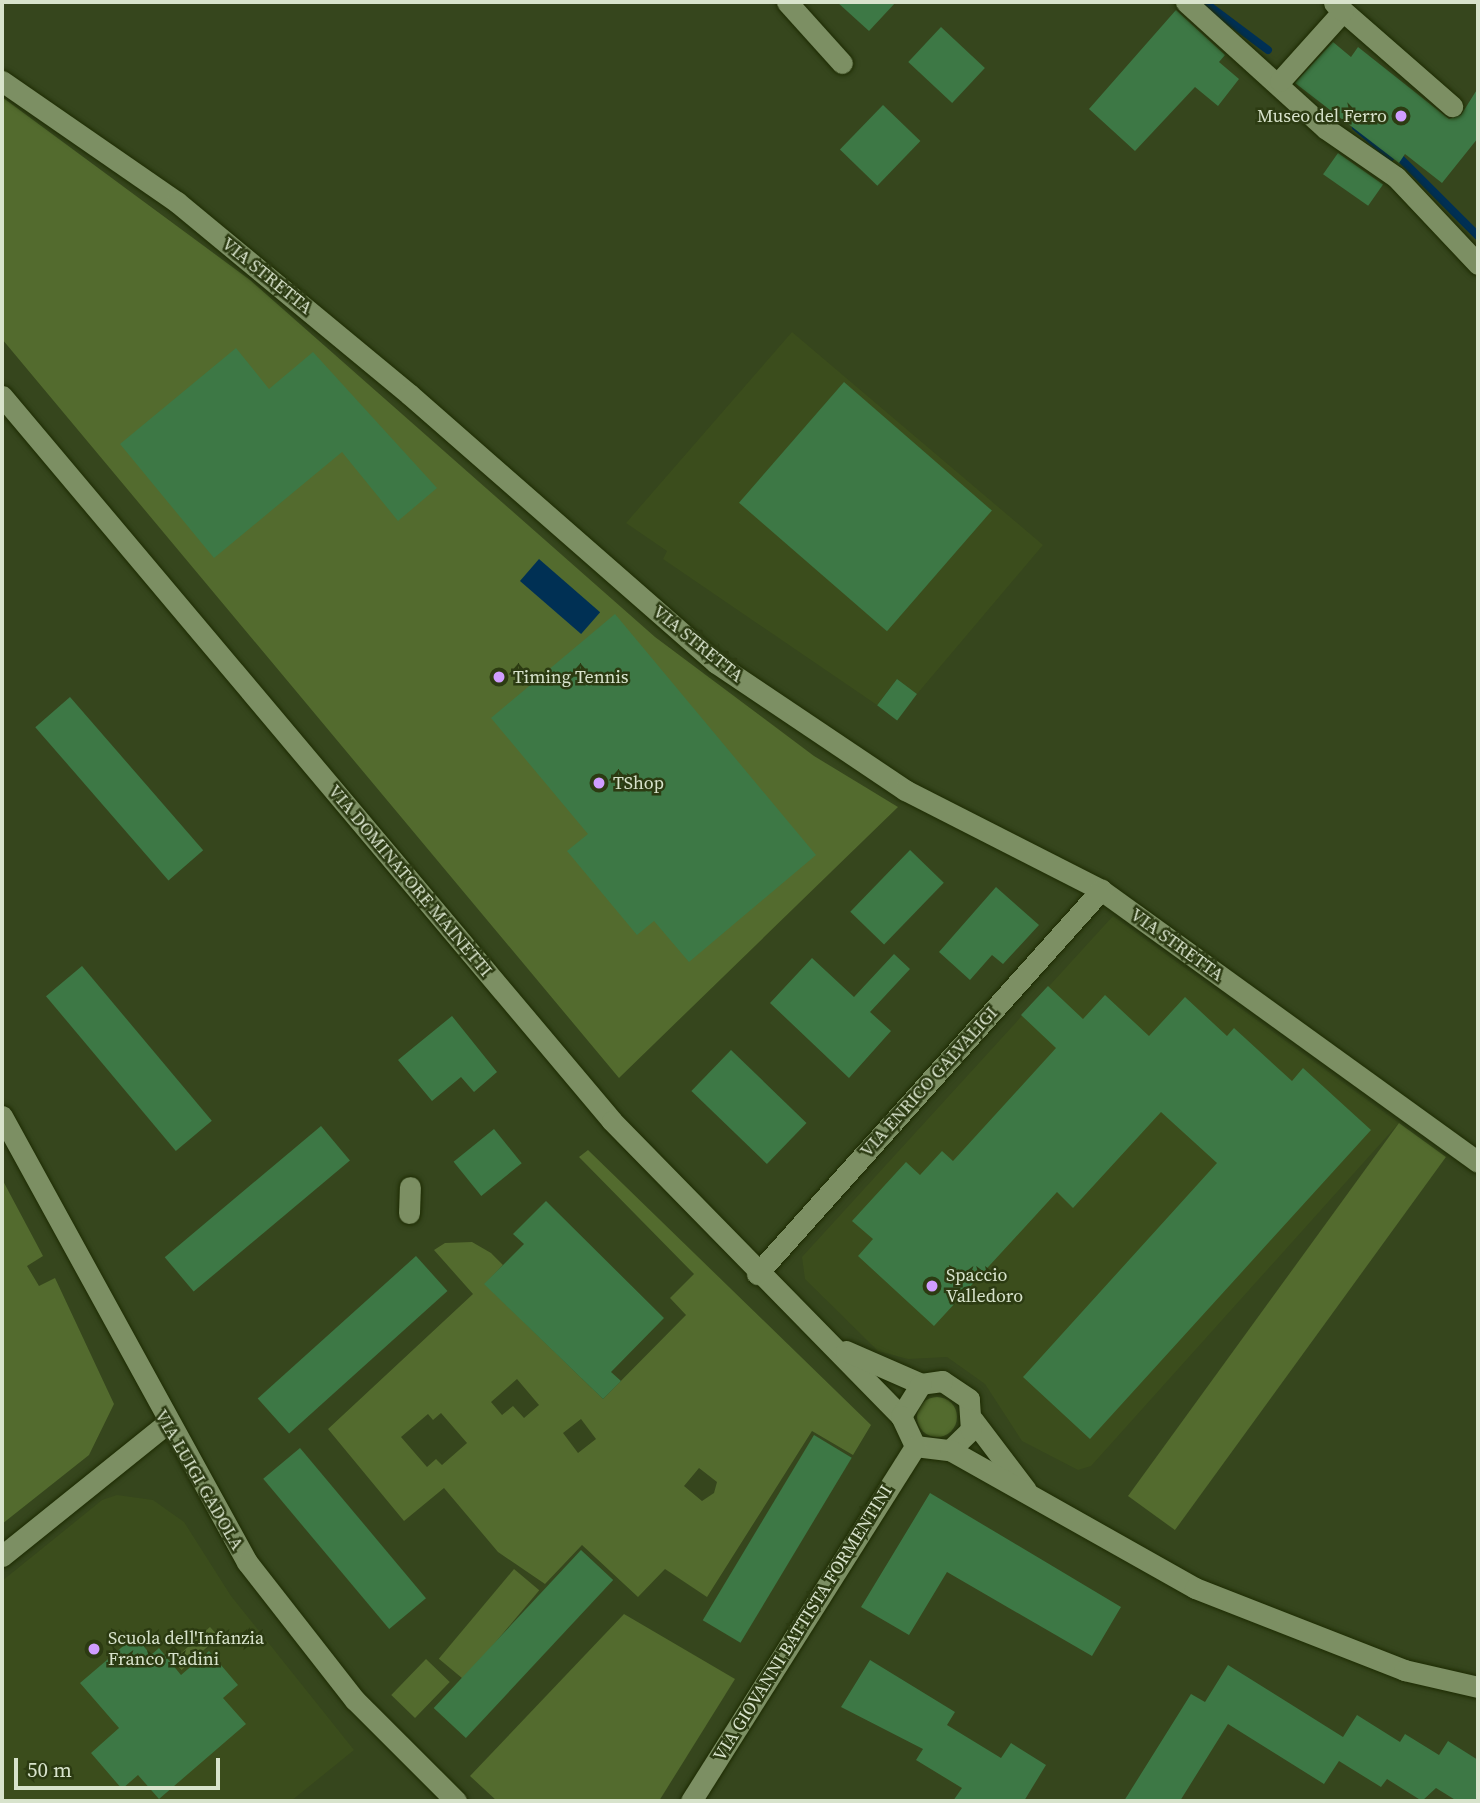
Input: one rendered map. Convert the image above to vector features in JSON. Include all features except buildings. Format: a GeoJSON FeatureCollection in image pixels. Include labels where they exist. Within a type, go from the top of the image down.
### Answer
{"type":"FeatureCollection","features":[{"type":"Feature","properties":{"kind":"street"},"geometry":{"type":"LineString","coordinates":[[787,2],[842,63]]}},
{"type":"Feature","properties":{"kind":"street"},"geometry":{"type":"LineString","coordinates":[[1186,2],[1280,81],[1325,128],[1405,186],[1478,264]]}},
{"type":"Feature","properties":{"kind":"street"},"geometry":{"type":"LineString","coordinates":[[1280,81],[1338,7],[1452,106]]}},
{"type":"Feature","properties":{"kind":"street","name":"VIA STRETTA"},"geometry":{"type":"LineString","coordinates":[[2,81],[177,202],[409,394],[716,663],[905,790],[1101,890],[1478,1162]]}},
{"type":"Feature","properties":{"kind":"street","name":"VIA DOMINATORE MAINETTI"},"geometry":{"type":"LineString","coordinates":[[2,396],[612,1121],[757,1274],[837,1348],[901,1416],[915,1446],[950,1450],[1195,1588],[1283,1625],[1404,1670],[1478,1687]]}},
{"type":"Feature","properties":{"kind":"street","name":"VIA ENRICO GALVALIGI"},"geometry":{"type":"LineString","coordinates":[[757,1274],[1101,890]]}},
{"type":"Feature","properties":{"kind":"street","name":"VIA LUIGI GADOLA"},"geometry":{"type":"LineString","coordinates":[[2,1116],[166,1424],[290,1626],[456,1801]]}},
{"type":"Feature","properties":{"kind":"street"},"geometry":{"type":"LineString","coordinates":[[409,1213],[410,1187]]}},
{"type":"Feature","properties":{"kind":"street","name":"VIA DOMINATORE MAINETTI"},"geometry":{"type":"LineString","coordinates":[[837,1348],[921,1384],[953,1384],[969,1399],[973,1420],[1032,1497]]}},
{"type":"Feature","properties":{"kind":"street"},"geometry":{"type":"LineString","coordinates":[[901,1416],[921,1384]]}},
{"type":"Feature","properties":{"kind":"street"},"geometry":{"type":"LineString","coordinates":[[950,1450],[966,1438],[973,1420]]}},
{"type":"Feature","properties":{"kind":"street"},"geometry":{"type":"LineString","coordinates":[[2,1556],[166,1424]]}},
{"type":"Feature","properties":{"kind":"street","name":"VIA GIOVANNI BATTISTA FORMENTINI"},"geometry":{"type":"LineString","coordinates":[[691,1801],[915,1446]]}},
{"type":"Feature","properties":{"kind":"shaded area","name":"Timing Tennis"},"geometry":{"type":"Polygon","coordinates":[[[2,97],[250,280],[655,637],[814,756],[898,807],[619,1078],[2,339],[2,97]]]}},
{"type":"Feature","properties":{"kind":"shaded area"},"geometry":{"type":"Polygon","coordinates":[[[792,332],[1043,545],[917,694],[897,679],[877,705],[663,559],[667,551],[626,523],[792,332]]]}},
{"type":"Feature","properties":{"kind":"shaded area"},"geometry":{"type":"Polygon","coordinates":[[[1113,916],[1399,1123],[1091,1466],[1078,1470],[1022,1441],[985,1384],[947,1357],[908,1359],[878,1351],[805,1279],[802,1257],[1113,916]]]}},
{"type":"Feature","properties":{"kind":"shaded area"},"geometry":{"type":"Polygon","coordinates":[[[1399,1123],[1446,1157],[1175,1530],[1128,1496],[1399,1123]]]}},
{"type":"Feature","properties":{"kind":"shaded area"},"geometry":{"type":"Polygon","coordinates":[[[588,1150],[871,1425],[853,1455],[812,1431],[707,1597],[665,1569],[638,1597],[582,1545],[545,1584],[498,1552],[444,1488],[404,1521],[328,1429],[473,1294],[434,1250],[445,1243],[472,1242],[491,1253],[503,1265],[485,1284],[603,1399],[686,1315],[670,1298],[694,1274],[579,1157],[588,1150]],[[517,1379],[491,1402],[502,1415],[513,1406],[524,1418],[539,1405],[517,1379]],[[441,1413],[433,1420],[428,1414],[401,1437],[427,1467],[436,1459],[442,1465],[467,1443],[441,1413]],[[581,1419],[563,1433],[578,1453],[596,1439],[581,1419]],[[699,1468],[684,1486],[702,1501],[714,1493],[717,1482],[699,1468]]]}},
{"type":"Feature","properties":{"kind":"shaded area"},"geometry":{"type":"Polygon","coordinates":[[[2,1179],[43,1256],[27,1266],[39,1286],[55,1278],[114,1404],[89,1455],[2,1524],[2,1179]]]}},
{"type":"Feature","properties":{"kind":"shaded area"},"geometry":{"type":"Polygon","coordinates":[[[937,1397],[951,1403],[957,1417],[951,1431],[937,1437],[923,1431],[917,1417],[923,1403],[937,1397]]]}},
{"type":"Feature","properties":{"kind":"shaded area","name":"Scuola dell'Infanzia Franco Tadini"},"geometry":{"type":"Polygon","coordinates":[[[117,1495],[153,1500],[184,1522],[231,1596],[354,1750],[291,1801],[2,1801],[2,1581],[102,1500],[117,1495]],[[210,1628],[173,1660],[181,1670],[219,1638],[210,1628]]]}},
{"type":"Feature","properties":{"kind":"shaded area"},"geometry":{"type":"Polygon","coordinates":[[[514,1569],[539,1590],[464,1680],[439,1659],[514,1569]]]}},
{"type":"Feature","properties":{"kind":"shaded area"},"geometry":{"type":"Polygon","coordinates":[[[624,1614],[735,1679],[659,1801],[497,1801],[470,1776],[624,1614]]]}},
{"type":"Feature","properties":{"kind":"shaded area"},"geometry":{"type":"Polygon","coordinates":[[[210,1627],[219,1637],[182,1670],[173,1660],[210,1627]]]}},
{"type":"Feature","properties":{"kind":"shaded area"},"geometry":{"type":"Polygon","coordinates":[[[426,1659],[450,1682],[415,1718],[391,1695],[426,1659]]]}},
{"type":"Feature","properties":{"kind":"water"},"geometry":{"type":"Polygon","coordinates":[[[539,559],[600,612],[581,634],[520,581],[539,559]]]}},
{"type":"Feature","properties":{"kind":"waterway"},"geometry":{"type":"LineString","coordinates":[[1204,2],[1268,50]]}},
{"type":"Feature","properties":{"kind":"waterway"},"geometry":{"type":"LineString","coordinates":[[1356,127],[1391,157]]}},
{"type":"Feature","properties":{"kind":"waterway"},"geometry":{"type":"LineString","coordinates":[[1394,152],[1478,236]]}},
{"type":"Feature","properties":{"kind":"place","name":"Museo del Ferro"},"geometry":{"type":"Point","coordinates":[1401,116]}},
{"type":"Feature","properties":{"kind":"place","name":"Timing Tennis"},"geometry":{"type":"Point","coordinates":[499,677]}},
{"type":"Feature","properties":{"kind":"place","name":"TShop"},"geometry":{"type":"Point","coordinates":[599,783]}},
{"type":"Feature","properties":{"kind":"place","name":"Spaccio Valledoro"},"geometry":{"type":"Point","coordinates":[932,1286]}},
{"type":"Feature","properties":{"kind":"place","name":"Scuola dell'Infanzia Franco Tadini"},"geometry":{"type":"Point","coordinates":[94,1649]}}]}
